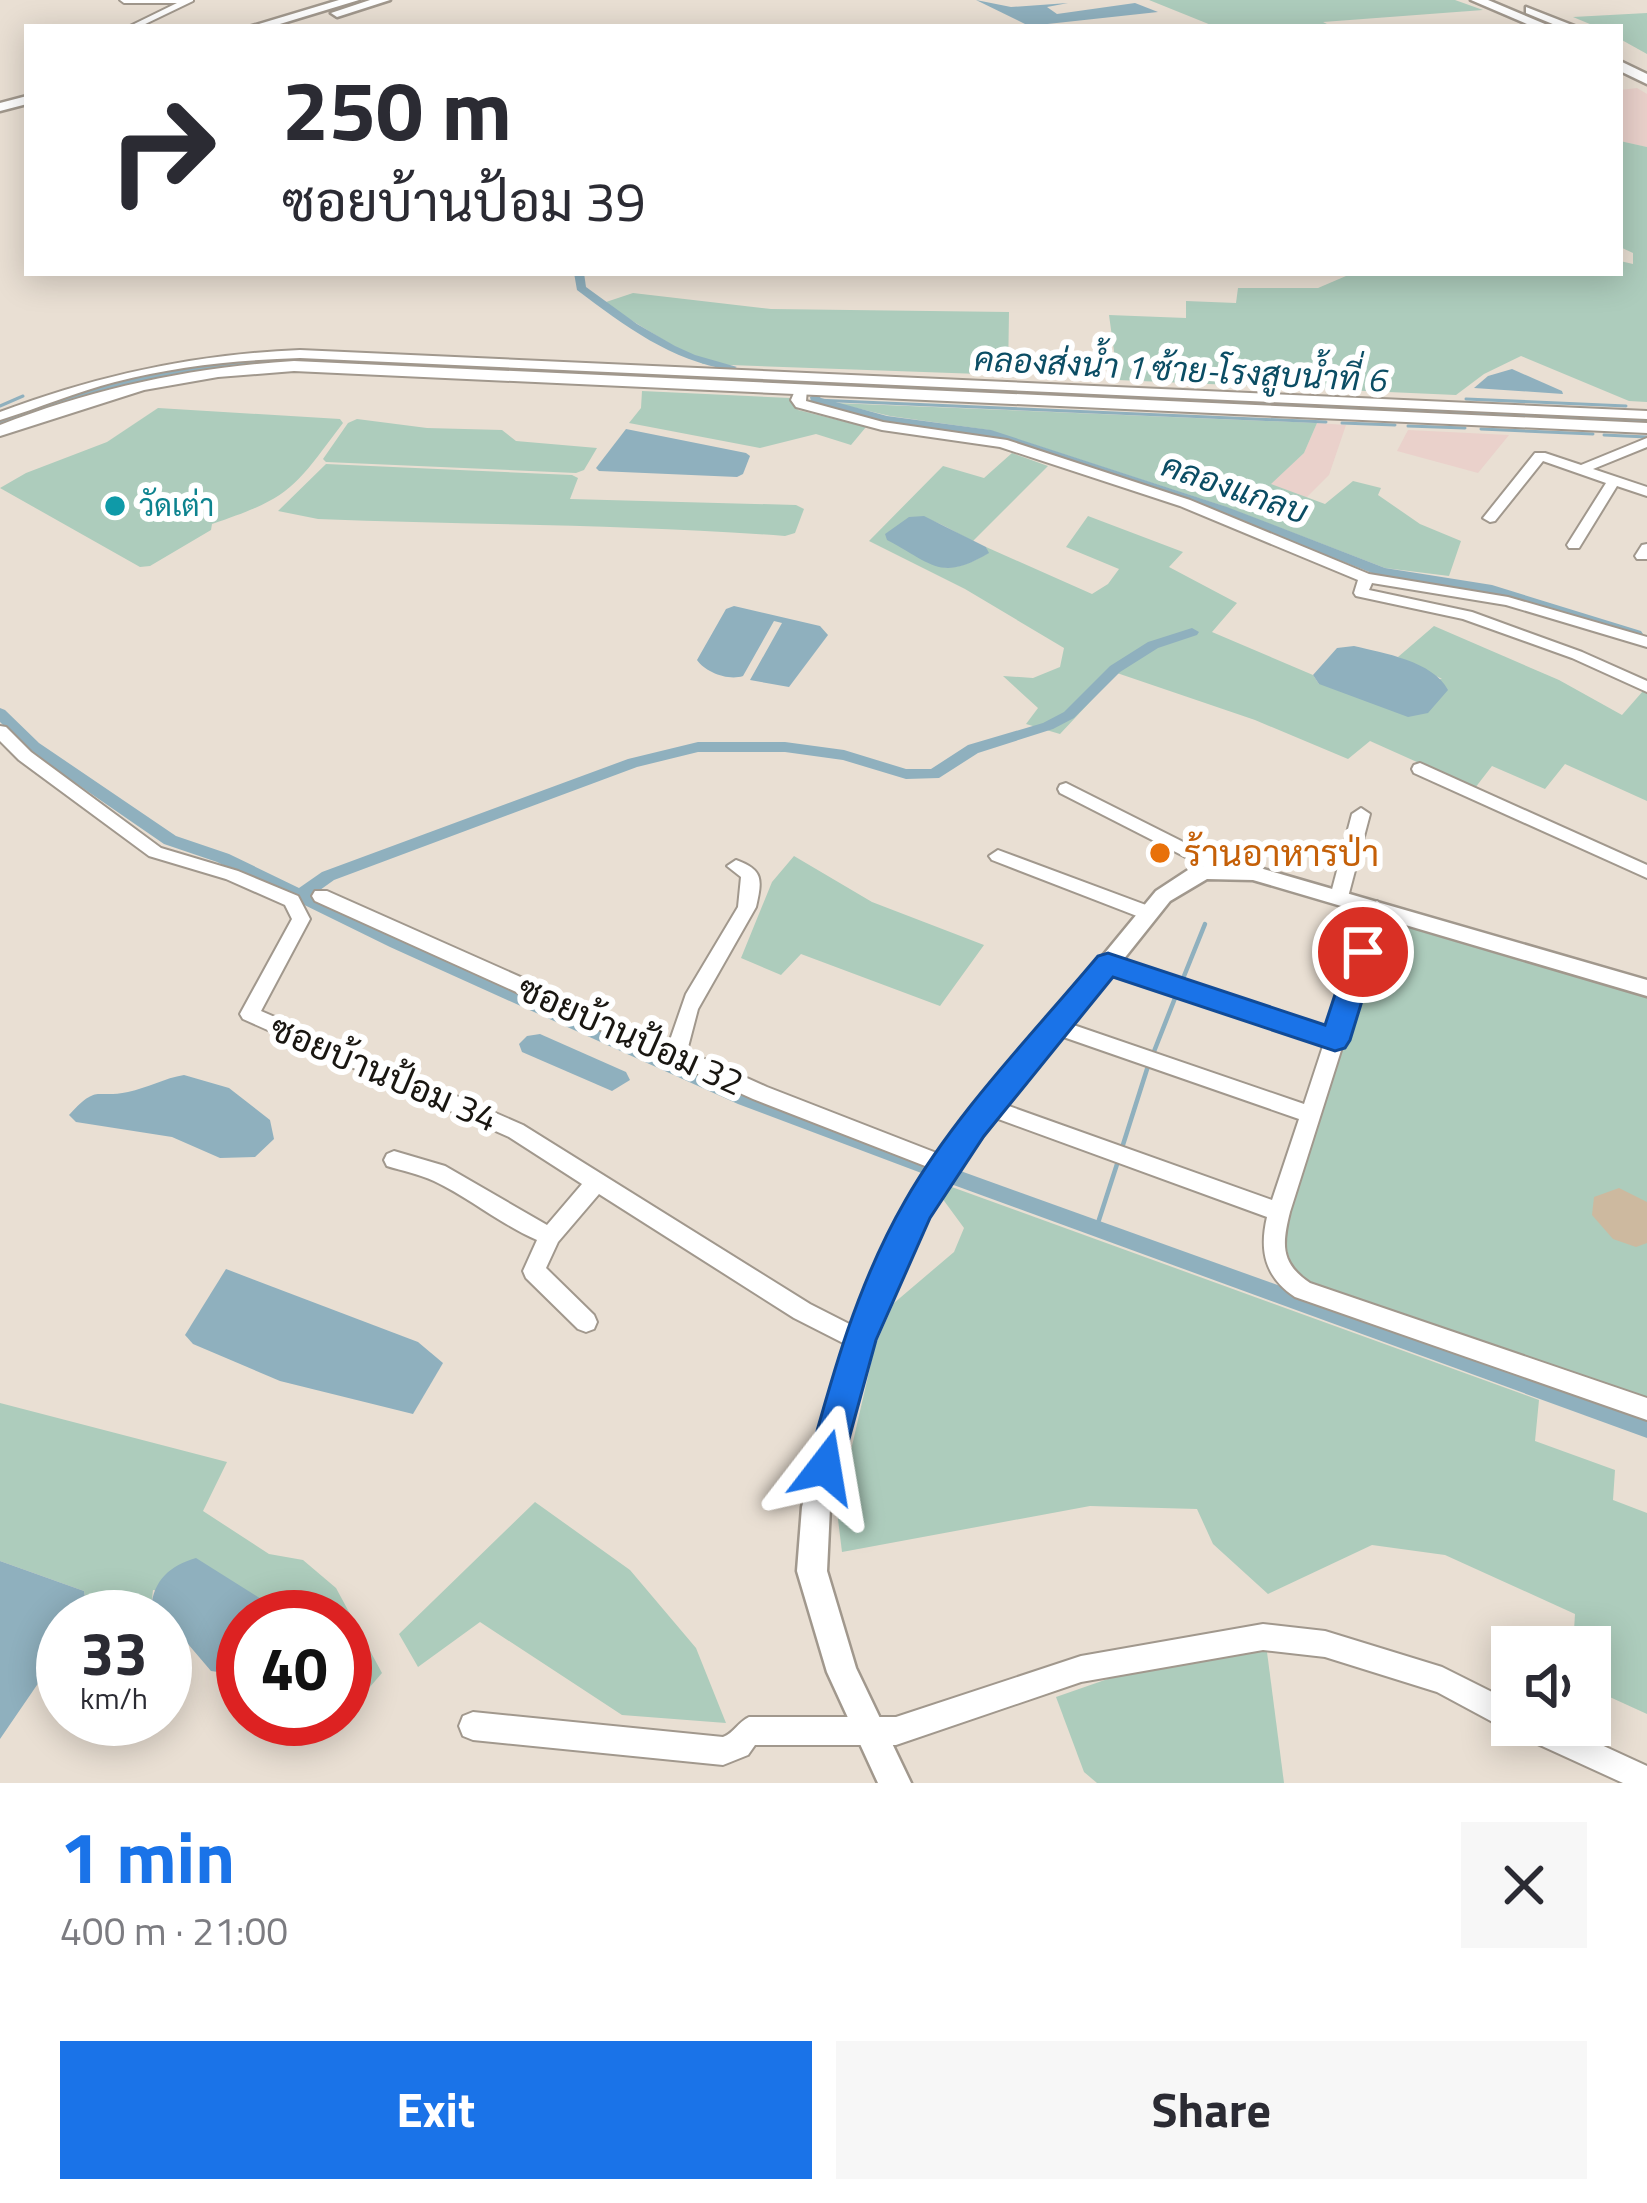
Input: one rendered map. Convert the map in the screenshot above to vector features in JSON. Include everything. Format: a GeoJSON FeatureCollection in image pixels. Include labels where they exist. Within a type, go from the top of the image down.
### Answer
{"type":"FeatureCollection","features":[{"type":"Feature","properties":{"kind":"main road"},"geometry":{"type":"LineString","coordinates":[[266,24],[353,0]]}},
{"type":"Feature","properties":{"kind":"main road"},"geometry":{"type":"LineString","coordinates":[[299,24],[385,0]]}},
{"type":"Feature","properties":{"kind":"main road"},"geometry":{"type":"LineString","coordinates":[[1477,0],[1538,24]]}},
{"type":"Feature","properties":{"kind":"main road"},"geometry":{"type":"LineString","coordinates":[[1504,0],[1564,24]]}},
{"type":"Feature","properties":{"kind":"main road"},"geometry":{"type":"LineString","coordinates":[[0,431],[173,371],[293,366],[554,371],[801,389],[1229,402],[1647,428]]}},
{"type":"Feature","properties":{"kind":"street"},"geometry":{"type":"LineString","coordinates":[[124,0],[189,1],[139,24]]}},
{"type":"Feature","properties":{"kind":"street"},"geometry":{"type":"LineString","coordinates":[[0,416],[99,382],[173,371]]}},
{"type":"Feature","properties":{"kind":"street"},"geometry":{"type":"LineString","coordinates":[[703,379],[1647,415]]}},
{"type":"Feature","properties":{"kind":"street"},"geometry":{"type":"LineString","coordinates":[[801,389],[797,400],[801,404],[882,426],[1002,443],[1185,503],[1363,586],[1467,615],[1577,655],[1647,687]]}},
{"type":"Feature","properties":{"kind":"street"},"geometry":{"type":"LineString","coordinates":[[1583,469],[1647,442]]}},
{"type":"Feature","properties":{"kind":"street"},"geometry":{"type":"LineString","coordinates":[[1490,518],[1537,457],[1647,492]]}},
{"type":"Feature","properties":{"kind":"street"},"geometry":{"type":"LineString","coordinates":[[1574,545],[1614,480]]}},
{"type":"Feature","properties":{"kind":"street"},"geometry":{"type":"LineString","coordinates":[[1363,586],[1508,601],[1647,642]]}},
{"type":"Feature","properties":{"kind":"street","name":"ซอยบ้านป้อม 34"},"geometry":{"type":"LineString","coordinates":[[0,730],[25,755],[155,852],[232,875],[292,901],[301,919],[250,1014],[517,1131],[802,1311],[859,1340]]}},
{"type":"Feature","properties":{"kind":"street"},"geometry":{"type":"LineString","coordinates":[[1420,769],[1647,872]]}},
{"type":"Feature","properties":{"kind":"street"},"geometry":{"type":"LineString","coordinates":[[1066,789],[1217,866],[1647,988]]}},
{"type":"Feature","properties":{"kind":"street"},"geometry":{"type":"LineString","coordinates":[[1339,897],[1361,814]]}},
{"type":"Feature","properties":{"kind":"street"},"geometry":{"type":"LineString","coordinates":[[998,856],[1148,913]]}},
{"type":"Feature","properties":{"kind":"street"},"geometry":{"type":"LineString","coordinates":[[676,1054],[689,1006],[747,908],[753,882],[750,874],[736,866]]}},
{"type":"Feature","properties":{"kind":"street"},"geometry":{"type":"LineString","coordinates":[[895,1783],[868,1732],[824,1622],[812,1571],[816,1507],[859,1340],[904,1233],[945,1165],[1148,913],[1191,873],[1217,866]]}},
{"type":"Feature","properties":{"kind":"street","name":"ซอยบ้านป้อม 32"},"geometry":{"type":"LineString","coordinates":[[321,896],[760,1093],[945,1165]]}},
{"type":"Feature","properties":{"kind":"street"},"geometry":{"type":"LineString","coordinates":[[1377,908],[1279,1212],[1270,1244],[1276,1264],[1289,1283],[1647,1409]]}},
{"type":"Feature","properties":{"kind":"street"},"geometry":{"type":"LineString","coordinates":[[1108,964],[1335,1040]]}},
{"type":"Feature","properties":{"kind":"street"},"geometry":{"type":"LineString","coordinates":[[1056,1027],[1310,1115]]}},
{"type":"Feature","properties":{"kind":"street"},"geometry":{"type":"LineString","coordinates":[[989,1107],[1279,1212]]}},
{"type":"Feature","properties":{"kind":"street"},"geometry":{"type":"LineString","coordinates":[[394,1160],[420,1164],[463,1183],[525,1227],[550,1236]]}},
{"type":"Feature","properties":{"kind":"street"},"geometry":{"type":"LineString","coordinates":[[586,1322],[534,1271],[550,1236],[596,1184]]}},
{"type":"Feature","properties":{"kind":"street"},"geometry":{"type":"LineString","coordinates":[[473,1726],[723,1751],[739,1745],[749,1731],[896,1731],[1081,1669],[1263,1637],[1325,1644],[1442,1680],[1491,1706]]}},
{"type":"Feature","properties":{"kind":"street"},"geometry":{"type":"LineString","coordinates":[[1573,1746],[1647,1780]]}},
{"type":"Feature","properties":{"kind":"shaded area"},"geometry":{"type":"Polygon","coordinates":[[[1637,88],[1647,94],[1647,147],[1623,142],[1623,90],[1637,88]]]}},
{"type":"Feature","properties":{"kind":"shaded area"},"geometry":{"type":"Polygon","coordinates":[[[1317,423],[1346,425],[1329,475],[1306,498],[1270,484],[1304,453],[1317,423]]]}},
{"type":"Feature","properties":{"kind":"shaded area"},"geometry":{"type":"Polygon","coordinates":[[[1408,430],[1509,435],[1478,473],[1397,451],[1408,430]]]}},
{"type":"Feature","properties":{"kind":"green space"},"geometry":{"type":"Polygon","coordinates":[[[1149,0],[1455,0],[1483,10],[1323,22],[1327,24],[1209,24],[1149,0]]]}},
{"type":"Feature","properties":{"kind":"green space"},"geometry":{"type":"Polygon","coordinates":[[[1647,13],[1647,54],[1623,41],[1623,24],[1590,24],[1573,17],[1647,13]]]}},
{"type":"Feature","properties":{"kind":"green space"},"geometry":{"type":"Polygon","coordinates":[[[1623,142],[1647,147],[1647,402],[1629,401],[1521,356],[1484,374],[1456,395],[1118,380],[1109,315],[1186,318],[1186,301],[1236,303],[1238,288],[1318,288],[1346,276],[1623,276],[1623,262],[1633,264],[1633,253],[1623,248],[1623,142]]]}},
{"type":"Feature","properties":{"kind":"green space"},"geometry":{"type":"Polygon","coordinates":[[[633,293],[771,309],[1009,312],[1008,375],[703,364],[603,303],[633,293]]]}},
{"type":"Feature","properties":{"kind":"green space"},"geometry":{"type":"Polygon","coordinates":[[[642,391],[791,398],[798,410],[866,427],[851,445],[816,434],[760,448],[629,423],[641,408],[642,391]]]}},
{"type":"Feature","properties":{"kind":"green space"},"geometry":{"type":"Polygon","coordinates":[[[835,403],[1317,423],[1304,453],[1271,484],[1325,504],[1353,481],[1381,488],[1378,495],[1420,524],[1461,541],[1449,576],[1385,568],[1223,506],[989,430],[835,403]]]}},
{"type":"Feature","properties":{"kind":"green space"},"geometry":{"type":"Polygon","coordinates":[[[158,408],[340,419],[343,423],[289,488],[212,524],[211,530],[150,566],[140,567],[0,488],[107,442],[158,408]]]}},
{"type":"Feature","properties":{"kind":"green space"},"geometry":{"type":"Polygon","coordinates":[[[357,419],[427,428],[502,430],[516,441],[597,448],[584,470],[576,473],[326,462],[323,459],[348,423],[357,419]]]}},
{"type":"Feature","properties":{"kind":"green space"},"geometry":{"type":"Polygon","coordinates":[[[1012,453],[1048,466],[973,541],[920,519],[886,534],[935,565],[971,562],[988,553],[986,547],[1092,594],[1119,569],[1066,547],[1088,516],[1183,552],[1169,567],[1237,603],[1212,632],[1313,675],[1319,684],[1442,679],[1398,657],[1434,626],[1559,680],[1622,715],[1643,691],[1647,693],[1647,801],[1565,764],[1545,789],[1492,766],[1475,788],[1370,741],[1348,759],[1255,720],[1117,673],[1060,734],[1026,724],[1038,708],[1003,676],[1033,678],[1060,667],[1064,648],[965,589],[869,541],[943,466],[984,478],[1012,453]]]}},
{"type":"Feature","properties":{"kind":"green space"},"geometry":{"type":"Polygon","coordinates":[[[326,464],[572,475],[578,478],[570,499],[796,505],[804,509],[795,533],[785,536],[318,519],[278,511],[326,464]]]}},
{"type":"Feature","properties":{"kind":"green space"},"geometry":{"type":"Polygon","coordinates":[[[794,856],[872,902],[984,945],[940,1006],[801,954],[781,975],[741,958],[772,882],[794,856]]]}},
{"type":"Feature","properties":{"kind":"green space"},"geometry":{"type":"Polygon","coordinates":[[[1381,913],[1647,991],[1647,1400],[1296,1278],[1281,1232],[1381,913]]]}},
{"type":"Feature","properties":{"kind":"green space"},"geometry":{"type":"Polygon","coordinates":[[[949,1186],[1539,1400],[1535,1441],[1615,1470],[1613,1500],[1647,1513],[1647,1714],[1611,1698],[1611,1626],[1574,1626],[1575,1614],[1445,1555],[1372,1545],[1268,1594],[1213,1544],[1197,1509],[1090,1506],[842,1552],[837,1511],[875,1346],[894,1303],[954,1252],[964,1228],[942,1198],[949,1186]]]}},
{"type":"Feature","properties":{"kind":"green space"},"geometry":{"type":"Polygon","coordinates":[[[0,1403],[227,1462],[203,1511],[269,1554],[303,1560],[337,1590],[216,1590],[216,1600],[192,1596],[192,1590],[81,1590],[0,1561],[0,1403]]]}},
{"type":"Feature","properties":{"kind":"green space"},"geometry":{"type":"Polygon","coordinates":[[[535,1502],[630,1570],[696,1648],[726,1723],[622,1715],[480,1622],[418,1667],[399,1634],[535,1502]]]}},
{"type":"Feature","properties":{"kind":"green space"},"geometry":{"type":"Polygon","coordinates":[[[1240,1652],[1267,1652],[1284,1783],[1097,1783],[1084,1772],[1056,1697],[1122,1674],[1240,1652]]]}},
{"type":"Feature","properties":{"kind":"green space"},"geometry":{"type":"Polygon","coordinates":[[[372,1655],[382,1673],[372,1685],[372,1655]]]}},
{"type":"Feature","properties":{"kind":"water"},"geometry":{"type":"Polygon","coordinates":[[[976,0],[1011,7],[1068,3],[1047,7],[1057,14],[1135,3],[1158,12],[1047,24],[1025,24],[976,0]]]}},
{"type":"Feature","properties":{"kind":"water"},"geometry":{"type":"Polygon","coordinates":[[[1512,369],[1563,394],[1474,388],[1488,376],[1512,369]]]}},
{"type":"Feature","properties":{"kind":"water"},"geometry":{"type":"Polygon","coordinates":[[[626,429],[750,456],[737,477],[599,471],[596,468],[626,429]]]}},
{"type":"Feature","properties":{"kind":"water"},"geometry":{"type":"Polygon","coordinates":[[[924,516],[986,547],[989,553],[947,568],[887,540],[885,534],[909,517],[924,516]]]}},
{"type":"Feature","properties":{"kind":"water"},"geometry":{"type":"Polygon","coordinates":[[[734,606],[820,626],[828,635],[789,687],[750,680],[782,623],[774,621],[743,676],[717,674],[697,660],[726,609],[734,606]]]}},
{"type":"Feature","properties":{"kind":"water"},"geometry":{"type":"Polygon","coordinates":[[[1354,646],[1419,665],[1448,690],[1428,713],[1408,717],[1319,684],[1313,675],[1337,648],[1354,646]]]}},
{"type":"Feature","properties":{"kind":"water"},"geometry":{"type":"Polygon","coordinates":[[[540,1034],[626,1072],[630,1080],[612,1091],[522,1052],[519,1044],[527,1036],[540,1034]]]}},
{"type":"Feature","properties":{"kind":"water"},"geometry":{"type":"Polygon","coordinates":[[[184,1075],[229,1088],[270,1120],[274,1139],[255,1157],[220,1158],[172,1137],[76,1122],[69,1115],[92,1096],[128,1092],[184,1075]]]}},
{"type":"Feature","properties":{"kind":"water"},"geometry":{"type":"Polygon","coordinates":[[[226,1269],[418,1342],[443,1363],[413,1414],[280,1381],[193,1344],[185,1335],[226,1269]]]}},
{"type":"Feature","properties":{"kind":"water"},"geometry":{"type":"Polygon","coordinates":[[[196,1558],[247,1590],[216,1590],[216,1672],[192,1649],[192,1590],[156,1590],[178,1565],[196,1558]]]}},
{"type":"Feature","properties":{"kind":"water"},"geometry":{"type":"Polygon","coordinates":[[[0,1561],[81,1590],[36,1590],[36,1686],[0,1739],[0,1561]]]}},
{"type":"Feature","properties":{"kind":"building"},"geometry":{"type":"Polygon","coordinates":[[[1619,1188],[1647,1202],[1647,1243],[1636,1247],[1613,1239],[1592,1215],[1594,1197],[1619,1188]]]}},
{"type":"Feature","properties":{"kind":"waterway","name":"คลองแกลบ"},"geometry":{"type":"LineString","coordinates":[[579,276],[581,288],[652,338],[691,358],[731,367]]}},
{"type":"Feature","properties":{"kind":"waterway","name":"คลองส่งน้ำ 1 ซ้าย-โรงสูบน้ำที่ 6"},"geometry":{"type":"LineString","coordinates":[[0,423],[100,387],[231,363],[330,360],[694,377]]}},
{"type":"Feature","properties":{"kind":"waterway","name":"คลองส่งน้ำ 1 ซ้าย-โรงสูบน้ำที่ 6"},"geometry":{"type":"LineString","coordinates":[[710,377],[1647,420]]}},
{"type":"Feature","properties":{"kind":"waterway"},"geometry":{"type":"LineString","coordinates":[[0,406],[23,396]]}},
{"type":"Feature","properties":{"kind":"waterway","name":"คลองแกลบ"},"geometry":{"type":"LineString","coordinates":[[816,397],[887,419],[987,433],[1223,510],[1382,572],[1492,589],[1636,634]]}},
{"type":"Feature","properties":{"kind":"waterway"},"geometry":{"type":"LineString","coordinates":[[1466,399],[1626,406]]}},
{"type":"Feature","properties":{"kind":"waterway"},"geometry":{"type":"LineString","coordinates":[[815,400],[1326,422]]}},
{"type":"Feature","properties":{"kind":"waterway"},"geometry":{"type":"LineString","coordinates":[[1342,423],[1395,425]]}},
{"type":"Feature","properties":{"kind":"waterway"},"geometry":{"type":"LineString","coordinates":[[1408,426],[1465,428]]}},
{"type":"Feature","properties":{"kind":"waterway"},"geometry":{"type":"LineString","coordinates":[[1481,429],[1593,434]]}},
{"type":"Feature","properties":{"kind":"waterway"},"geometry":{"type":"LineString","coordinates":[[1604,435],[1647,437]]}},
{"type":"Feature","properties":{"kind":"waterway"},"geometry":{"type":"LineString","coordinates":[[300,896],[328,876],[633,763],[698,747],[785,747],[844,755],[906,774],[934,774],[973,749],[1069,715],[1115,669],[1153,645],[1192,632]]}},
{"type":"Feature","properties":{"kind":"waterway"},"geometry":{"type":"LineString","coordinates":[[0,713],[34,747],[170,840],[223,858],[300,896]]}},
{"type":"Feature","properties":{"kind":"waterway"},"geometry":{"type":"LineString","coordinates":[[300,896],[745,1099],[924,1166]]}},
{"type":"Feature","properties":{"kind":"waterway"},"geometry":{"type":"LineString","coordinates":[[1180,986],[1205,924]]}},
{"type":"Feature","properties":{"kind":"waterway"},"geometry":{"type":"LineString","coordinates":[[1153,1054],[1177,993]]}},
{"type":"Feature","properties":{"kind":"waterway"},"geometry":{"type":"LineString","coordinates":[[1121,1151],[1148,1066]]}},
{"type":"Feature","properties":{"kind":"waterway"},"geometry":{"type":"LineString","coordinates":[[1096,1229],[1119,1158]]}},
{"type":"Feature","properties":{"kind":"waterway"},"geometry":{"type":"LineString","coordinates":[[955,1177],[1647,1428]]}},
{"type":"Feature","properties":{"kind":"place","name":"วัดเต่า"},"geometry":{"type":"Point","coordinates":[115,506]}},
{"type":"Feature","properties":{"kind":"place","name":"ร้านอาหารป่า"},"geometry":{"type":"Point","coordinates":[1160,853]}},
{"type":"Feature","properties":{"kind":"route"},"geometry":{"type":"LineString","coordinates":[[825,1467],[859,1340],[904,1233],[973,1127],[1108,964],[1335,1040],[1363,952]]}}]}
